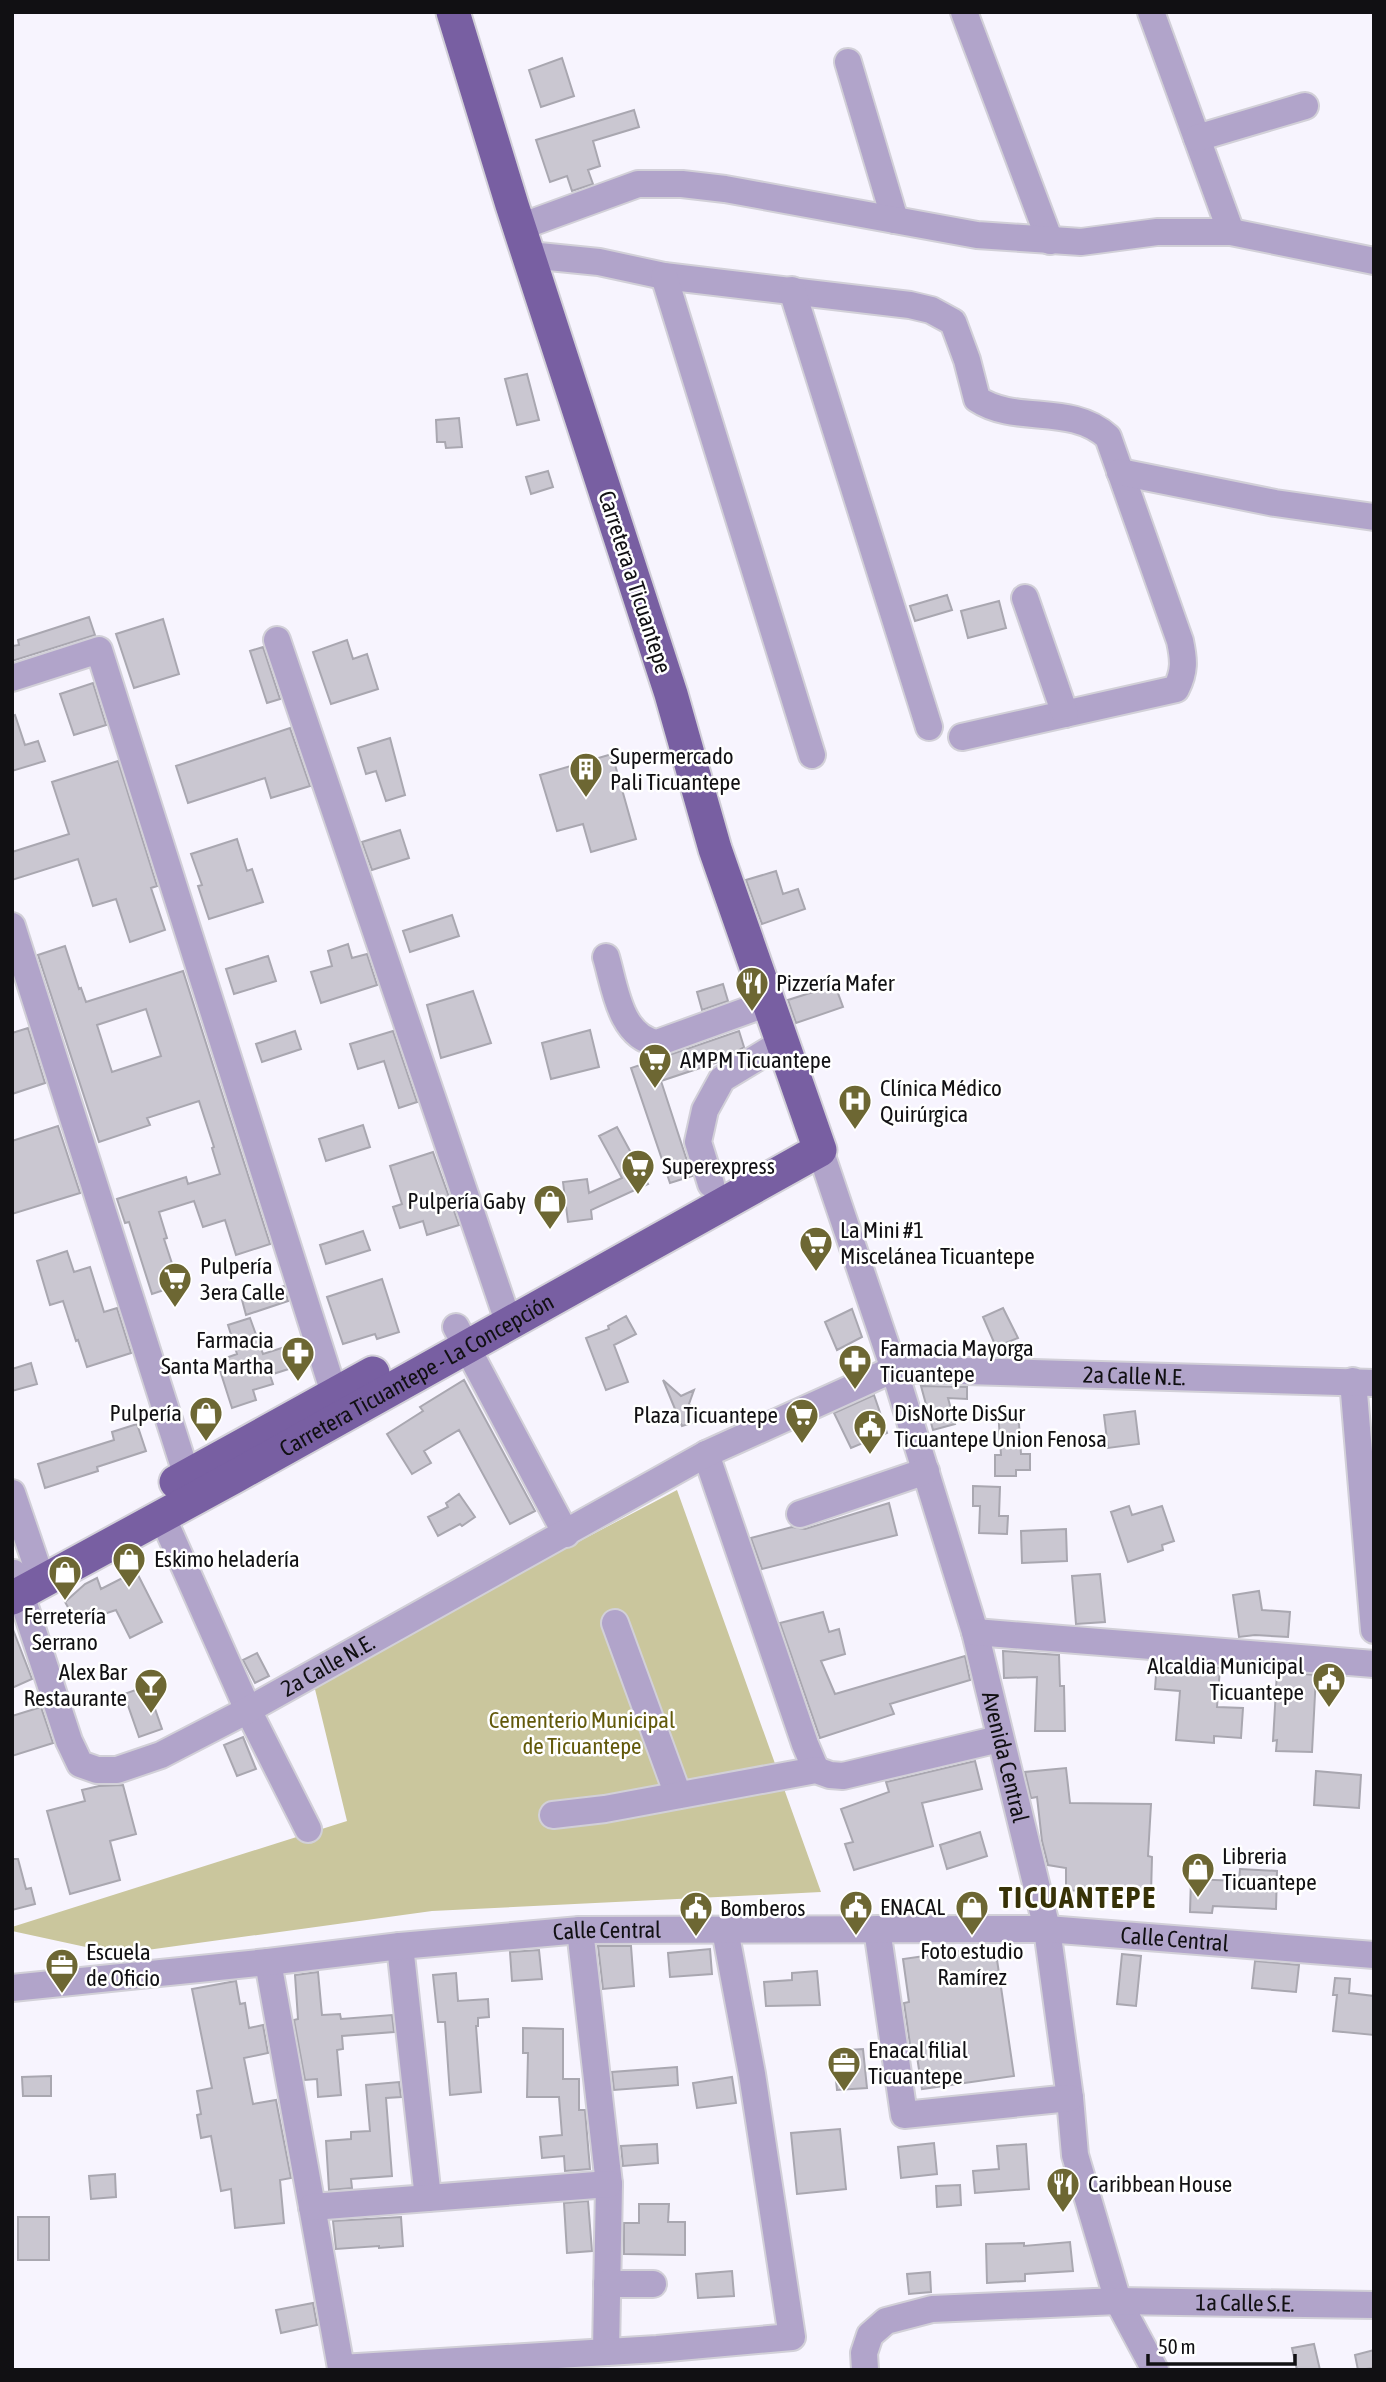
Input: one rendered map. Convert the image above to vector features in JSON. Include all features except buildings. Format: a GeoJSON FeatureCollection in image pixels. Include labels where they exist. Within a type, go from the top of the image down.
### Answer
{"type":"FeatureCollection","features":[{"type":"Feature","properties":{"kind":"main road","name":"Carretera a Ticuantepe"},"geometry":{"type":"LineString","coordinates":[[453,12],[671,694],[715,849],[817,1140]]}},
{"type":"Feature","properties":{"kind":"main road","name":"Carretera Ticuantepe - La Concepción"},"geometry":{"type":"LineString","coordinates":[[505,1313],[711,1184],[817,1140]]}},
{"type":"Feature","properties":{"kind":"main road","name":"Carretera Ticuantepe - La Concepción"},"geometry":{"type":"LineString","coordinates":[[23,1580],[817,1140]]}},
{"type":"Feature","properties":{"kind":"main road","name":"Carretera Ticuantepe - La Concepción"},"geometry":{"type":"LineString","coordinates":[[23,1580],[162,1516],[190,1487]]}},
{"type":"Feature","properties":{"kind":"street"},"geometry":{"type":"LineString","coordinates":[[964,12],[1050,241]]}},
{"type":"Feature","properties":{"kind":"street"},"geometry":{"type":"LineString","coordinates":[[1151,12],[1231,232]]}},
{"type":"Feature","properties":{"kind":"street"},"geometry":{"type":"LineString","coordinates":[[848,62],[895,220]]}},
{"type":"Feature","properties":{"kind":"street"},"geometry":{"type":"LineString","coordinates":[[1197,138],[1305,106]]}},
{"type":"Feature","properties":{"kind":"street"},"geometry":{"type":"LineString","coordinates":[[525,241],[638,184],[682,184],[725,189],[977,235],[1080,242],[1157,232],[1231,232],[1374,261]]}},
{"type":"Feature","properties":{"kind":"street"},"geometry":{"type":"LineString","coordinates":[[525,241],[599,262],[664,276],[910,305],[931,310],[953,322],[977,398],[990,407],[1005,411],[1045,414],[1097,427],[1108,438],[1180,641],[1184,664],[1182,677],[1176,689],[962,737]]}},
{"type":"Feature","properties":{"kind":"street"},"geometry":{"type":"LineString","coordinates":[[664,276],[812,755]]}},
{"type":"Feature","properties":{"kind":"street"},"geometry":{"type":"LineString","coordinates":[[792,290],[929,727]]}},
{"type":"Feature","properties":{"kind":"street"},"geometry":{"type":"LineString","coordinates":[[1121,472],[1275,503],[1374,517]]}},
{"type":"Feature","properties":{"kind":"street"},"geometry":{"type":"LineString","coordinates":[[1025,598],[1065,713]]}},
{"type":"Feature","properties":{"kind":"street"},"geometry":{"type":"LineString","coordinates":[[277,640],[505,1313]]}},
{"type":"Feature","properties":{"kind":"street"},"geometry":{"type":"LineString","coordinates":[[12,678],[99,650],[338,1406]]}},
{"type":"Feature","properties":{"kind":"street"},"geometry":{"type":"LineString","coordinates":[[12,926],[190,1487]]}},
{"type":"Feature","properties":{"kind":"street"},"geometry":{"type":"LineString","coordinates":[[606,957],[625,1021],[643,1041],[657,1043],[768,1003]]}},
{"type":"Feature","properties":{"kind":"street"},"geometry":{"type":"LineString","coordinates":[[711,1184],[698,1142],[705,1110],[722,1079],[783,1042]]}},
{"type":"Feature","properties":{"kind":"street","name":"Avenida Central"},"geometry":{"type":"LineString","coordinates":[[817,1140],[894,1369],[975,1632],[1047,1928],[1075,2155],[1118,2301],[1155,2370]]}},
{"type":"Feature","properties":{"kind":"street"},"geometry":{"type":"LineString","coordinates":[[461,1337],[566,1534]]}},
{"type":"Feature","properties":{"kind":"street","name":"2a Calle N.E."},"geometry":{"type":"LineString","coordinates":[[23,1580],[69,1741],[80,1764],[97,1770],[117,1770],[161,1755],[248,1710],[706,1454],[894,1369],[1364,1382]]}},
{"type":"Feature","properties":{"kind":"street"},"geometry":{"type":"LineString","coordinates":[[1364,1382],[1374,1630]]}},
{"type":"Feature","properties":{"kind":"street"},"geometry":{"type":"LineString","coordinates":[[706,1454],[816,1770]]}},
{"type":"Feature","properties":{"kind":"street"},"geometry":{"type":"LineString","coordinates":[[800,1514],[926,1471]]}},
{"type":"Feature","properties":{"kind":"street"},"geometry":{"type":"LineString","coordinates":[[12,1493],[23,1580]]}},
{"type":"Feature","properties":{"kind":"street"},"geometry":{"type":"LineString","coordinates":[[162,1516],[248,1710],[309,1829]]}},
{"type":"Feature","properties":{"kind":"street"},"geometry":{"type":"LineString","coordinates":[[615,1623],[678,1795]]}},
{"type":"Feature","properties":{"kind":"street"},"geometry":{"type":"LineString","coordinates":[[975,1632],[1374,1664]]}},
{"type":"Feature","properties":{"kind":"street"},"geometry":{"type":"LineString","coordinates":[[553,1815],[605,1809],[816,1770],[843,1776],[999,1739]]}},
{"type":"Feature","properties":{"kind":"street","name":"Calle Central"},"geometry":{"type":"LineString","coordinates":[[12,1988],[400,1946],[580,1930],[1047,1928],[1374,1955]]}},
{"type":"Feature","properties":{"kind":"street"},"geometry":{"type":"LineString","coordinates":[[877,1929],[904,2115],[1070,2098]]}},
{"type":"Feature","properties":{"kind":"street"},"geometry":{"type":"LineString","coordinates":[[580,1930],[609,2184],[606,2352]]}},
{"type":"Feature","properties":{"kind":"street"},"geometry":{"type":"LineString","coordinates":[[268,1962],[341,2368],[606,2352],[659,2359],[792,2337],[752,2074],[725,1930]]}},
{"type":"Feature","properties":{"kind":"street"},"geometry":{"type":"LineString","coordinates":[[400,1946],[428,2198]]}},
{"type":"Feature","properties":{"kind":"street"},"geometry":{"type":"LineString","coordinates":[[312,2207],[609,2184]]}},
{"type":"Feature","properties":{"kind":"street"},"geometry":{"type":"LineString","coordinates":[[607,2284],[653,2284]]}},
{"type":"Feature","properties":{"kind":"street","name":"1a Calle S.E."},"geometry":{"type":"LineString","coordinates":[[865,2370],[864,2353],[870,2335],[886,2321],[932,2309],[1118,2301],[1374,2305]]}},
{"type":"Feature","properties":{"kind":"green space","name":"Cementerio Municipal de Ticuantepe"},"geometry":{"type":"Polygon","coordinates":[[[677,1490],[821,1892],[432,1911],[118,1954],[12,1931],[12,1927],[347,1821],[313,1681],[677,1490]]]}},
{"type":"Feature","properties":{"kind":"place","name":"Supermercado Pali Ticuantepe"},"geometry":{"type":"Point","coordinates":[586,799]}},
{"type":"Feature","properties":{"kind":"place","name":"Pizzería Mafer"},"geometry":{"type":"Point","coordinates":[752,1013]}},
{"type":"Feature","properties":{"kind":"place","name":"AMPM Ticuantepe"},"geometry":{"type":"Point","coordinates":[655,1090]}},
{"type":"Feature","properties":{"kind":"place","name":"Clínica Médico Quirúrgica"},"geometry":{"type":"Point","coordinates":[855,1131]}},
{"type":"Feature","properties":{"kind":"place","name":"Superexpress"},"geometry":{"type":"Point","coordinates":[638,1196]}},
{"type":"Feature","properties":{"kind":"place","name":"Pulpería Gaby"},"geometry":{"type":"Point","coordinates":[550,1231]}},
{"type":"Feature","properties":{"kind":"place","name":"La Mini #1 Miscelánea Ticuantepe"},"geometry":{"type":"Point","coordinates":[816,1273]}},
{"type":"Feature","properties":{"kind":"place","name":"Pulpería 3era Calle"},"geometry":{"type":"Point","coordinates":[175,1309]}},
{"type":"Feature","properties":{"kind":"place","name":"Farmacia Santa Martha"},"geometry":{"type":"Point","coordinates":[298,1383]}},
{"type":"Feature","properties":{"kind":"place","name":"Farmacia Mayorga Ticuantepe"},"geometry":{"type":"Point","coordinates":[855,1391]}},
{"type":"Feature","properties":{"kind":"place","name":"Pulpería"},"geometry":{"type":"Point","coordinates":[206,1443]}},
{"type":"Feature","properties":{"kind":"place","name":"Plaza Ticuantepe"},"geometry":{"type":"Point","coordinates":[802,1445]}},
{"type":"Feature","properties":{"kind":"place","name":"DisNorte DisSur Ticuantepe Union Fenosa"},"geometry":{"type":"Point","coordinates":[870,1456]}},
{"type":"Feature","properties":{"kind":"place","name":"Eskimo heladería"},"geometry":{"type":"Point","coordinates":[129,1589]}},
{"type":"Feature","properties":{"kind":"place","name":"Ferretería Serrano"},"geometry":{"type":"Point","coordinates":[65,1602]}},
{"type":"Feature","properties":{"kind":"place","name":"Alcaldia Municipal Ticuantepe"},"geometry":{"type":"Point","coordinates":[1329,1709]}},
{"type":"Feature","properties":{"kind":"place","name":"Alex Bar Restaurante"},"geometry":{"type":"Point","coordinates":[151,1715]}},
{"type":"Feature","properties":{"kind":"place","name":"Libreria Ticuantepe"},"geometry":{"type":"Point","coordinates":[1198,1899]}},
{"type":"Feature","properties":{"kind":"place","name":"ENACAL"},"geometry":{"type":"Point","coordinates":[856,1937]}},
{"type":"Feature","properties":{"kind":"place","name":"Foto estudio Ramírez"},"geometry":{"type":"Point","coordinates":[972,1937]}},
{"type":"Feature","properties":{"kind":"place","name":"Bomberos"},"geometry":{"type":"Point","coordinates":[696,1938]}},
{"type":"Feature","properties":{"kind":"place","name":"Escuela de Oficio"},"geometry":{"type":"Point","coordinates":[62,1995]}},
{"type":"Feature","properties":{"kind":"place","name":"Enacal filial Ticuantepe"},"geometry":{"type":"Point","coordinates":[844,2093]}},
{"type":"Feature","properties":{"kind":"place","name":"Caribbean House"},"geometry":{"type":"Point","coordinates":[1063,2214]}},
{"type":"Feature","properties":{"kind":"district","name":"TICUANTEPE"},"geometry":{"type":"Point","coordinates":[1078,1897]}}]}
